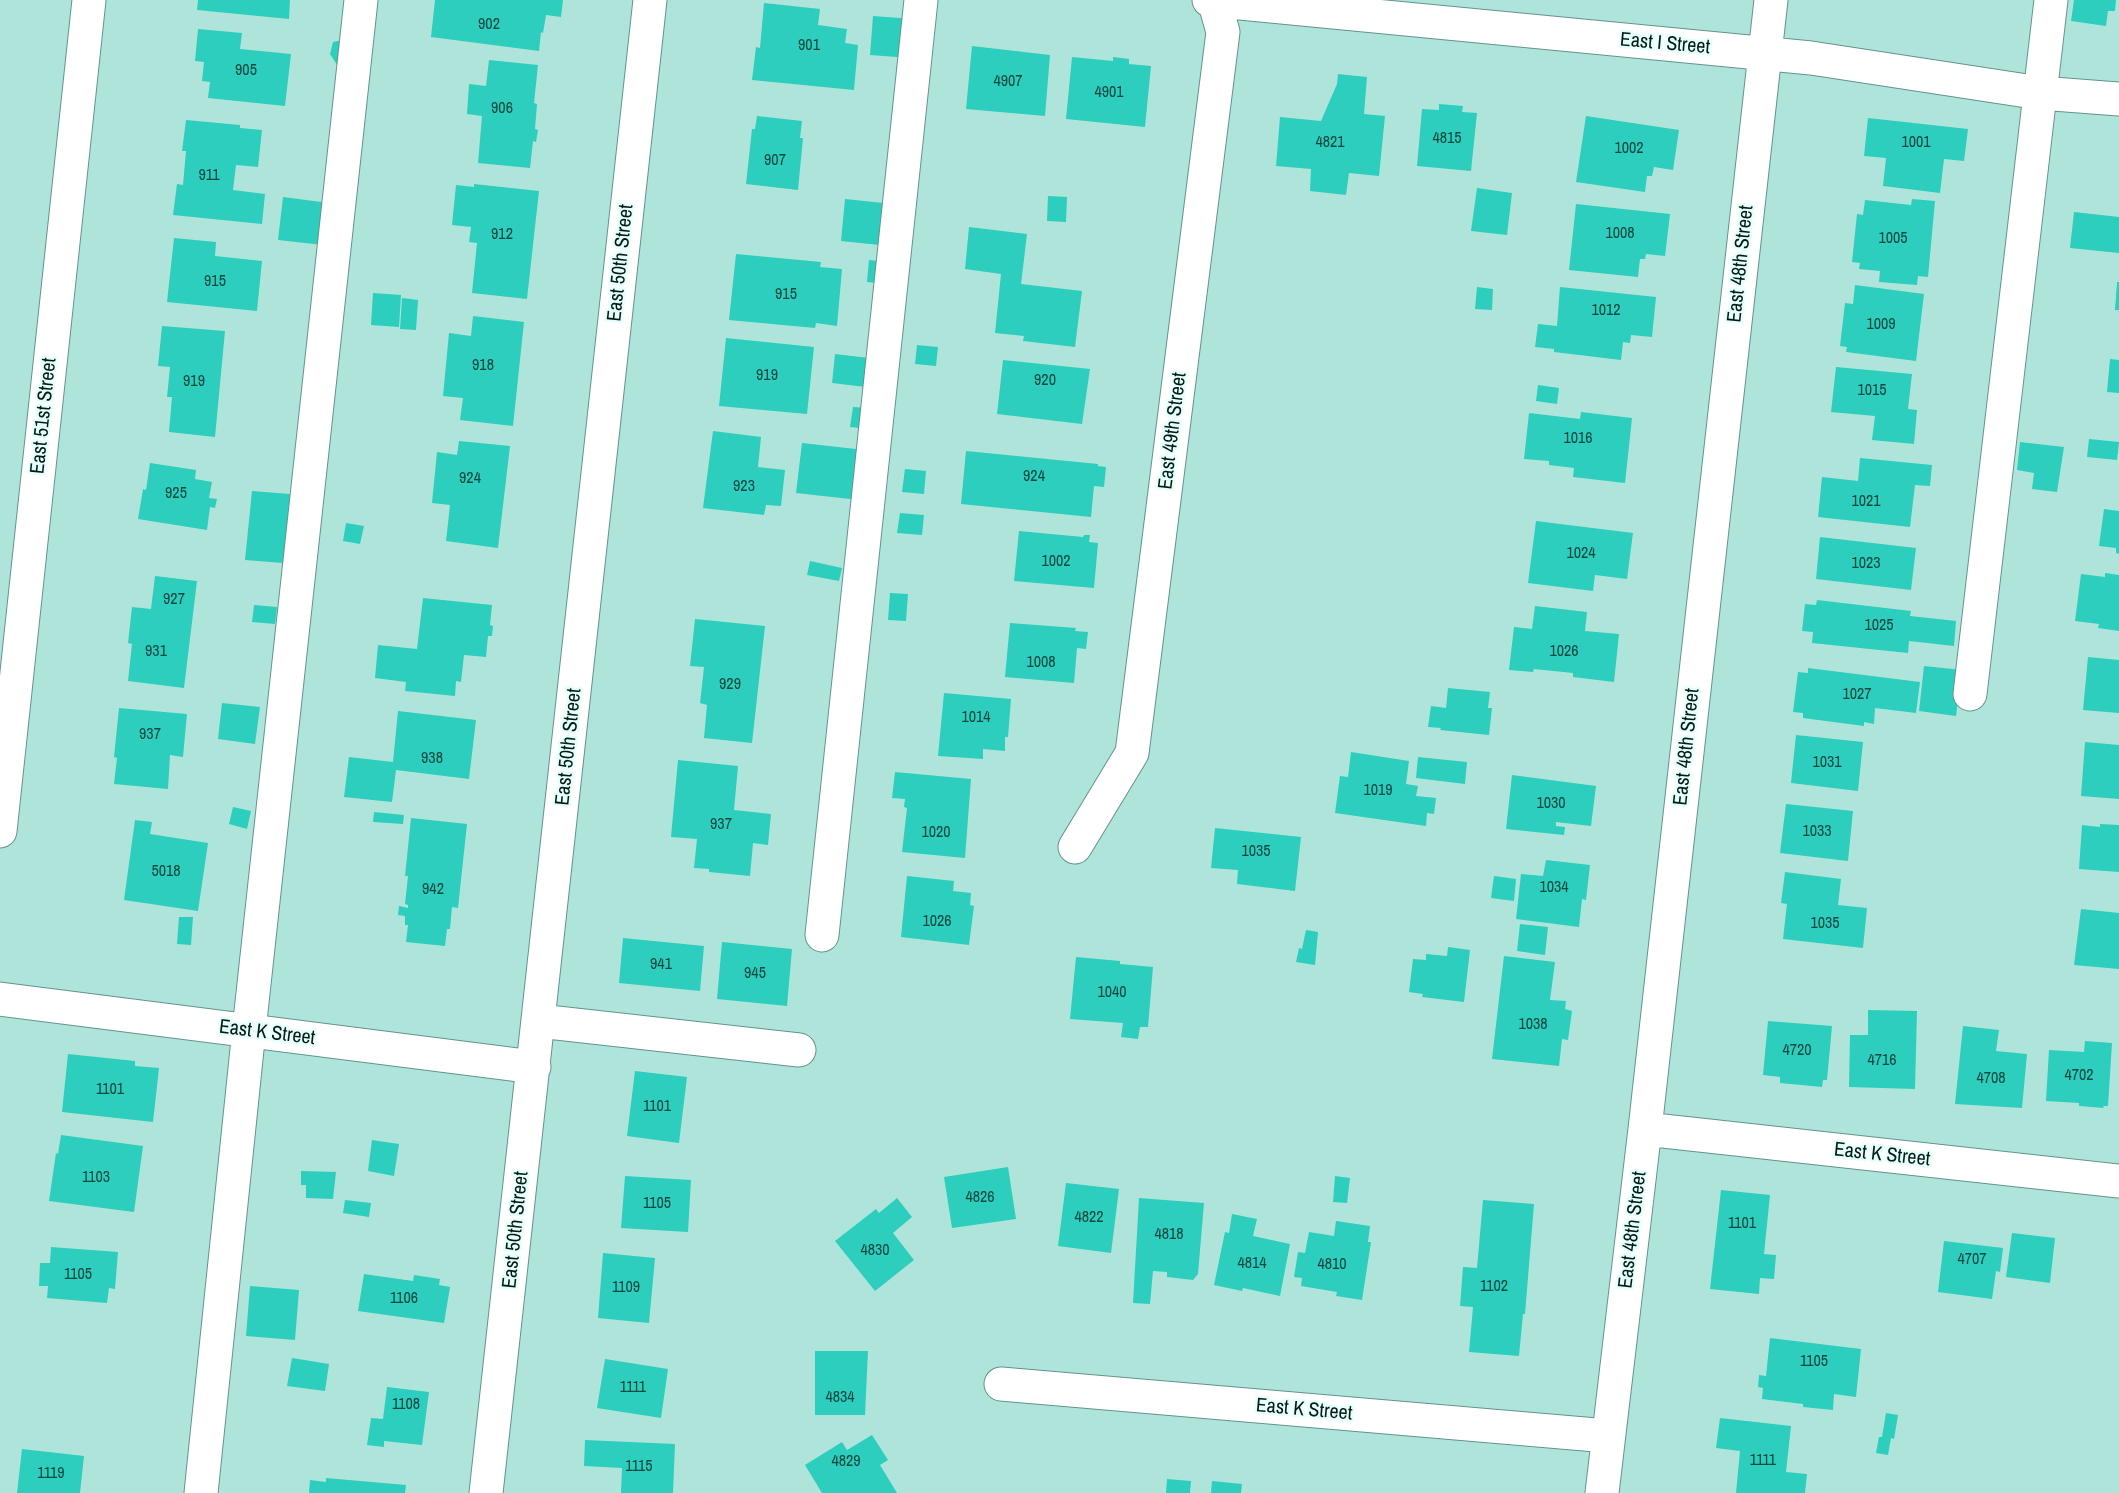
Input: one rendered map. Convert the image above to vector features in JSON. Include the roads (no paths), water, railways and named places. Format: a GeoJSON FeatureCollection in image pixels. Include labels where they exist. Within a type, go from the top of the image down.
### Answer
{"type":"FeatureCollection","features":[{"type":"Feature","properties":{"kind":"street","name":"East 51st Street"},"geometry":{"type":"LineString","coordinates":[[0,831],[89,0]]}},
{"type":"Feature","properties":{"kind":"street"},"geometry":{"type":"LineString","coordinates":[[201,1493],[361,0]]}},
{"type":"Feature","properties":{"kind":"street","name":"East 50th Street"},"geometry":{"type":"LineString","coordinates":[[486,1493],[650,0]]}},
{"type":"Feature","properties":{"kind":"street"},"geometry":{"type":"LineString","coordinates":[[822,935],[921,0]]}},
{"type":"Feature","properties":{"kind":"street","name":"East I Street"},"geometry":{"type":"LineString","coordinates":[[1209,0],[1481,13],[1765,54],[1811,58],[2040,93],[2119,99]]}},
{"type":"Feature","properties":{"kind":"street","name":"East 49th Street"},"geometry":{"type":"LineString","coordinates":[[1075,847],[1132,753],[1223,32],[1214,0]]}},
{"type":"Feature","properties":{"kind":"street","name":"East 48th Street"},"geometry":{"type":"LineString","coordinates":[[1602,1493],[1771,0]]}},
{"type":"Feature","properties":{"kind":"street"},"geometry":{"type":"LineString","coordinates":[[1970,694],[2051,0]]}},
{"type":"Feature","properties":{"kind":"street","name":"East K Street"},"geometry":{"type":"LineString","coordinates":[[0,999],[534,1067]]}},
{"type":"Feature","properties":{"kind":"street"},"geometry":{"type":"LineString","coordinates":[[539,1021],[799,1050]]}},
{"type":"Feature","properties":{"kind":"street","name":"East K Street"},"geometry":{"type":"LineString","coordinates":[[1645,1129],[2119,1181]]}},
{"type":"Feature","properties":{"kind":"street","name":"East K Street"},"geometry":{"type":"LineString","coordinates":[[1000,1383],[1608,1436]]}}]}
